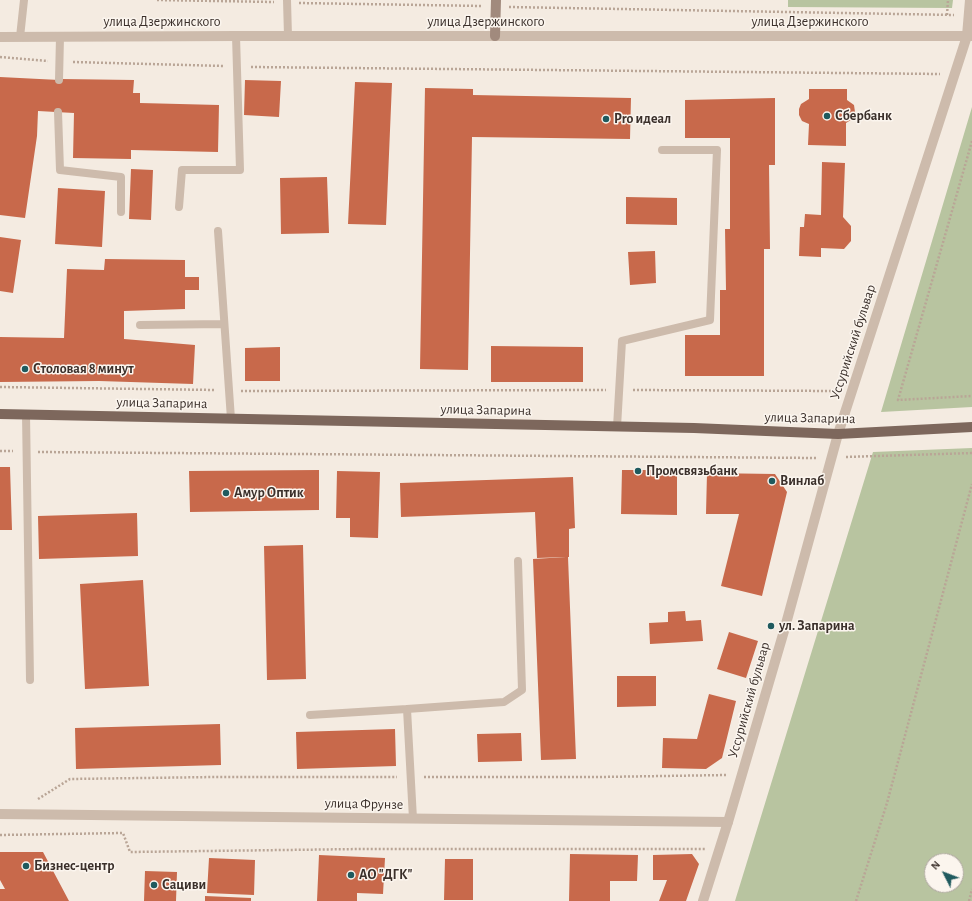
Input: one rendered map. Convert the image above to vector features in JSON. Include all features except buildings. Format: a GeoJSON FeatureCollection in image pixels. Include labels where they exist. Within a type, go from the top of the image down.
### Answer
{"type":"FeatureCollection","features":[{"type":"Feature","properties":{"kind":"main road"},"geometry":{"type":"LineString","coordinates":[[495,36],[499,3]]}},
{"type":"Feature","properties":{"kind":"main road","name":"улица Запарина"},"geometry":{"type":"LineString","coordinates":[[0,414],[694,428],[838,434],[972,426]]}},
{"type":"Feature","properties":{"kind":"street","name":"Уссурийский бульвар"},"geometry":{"type":"LineString","coordinates":[[703,901],[720,849],[784,631],[838,434],[955,74],[970,36],[970,0]]}},
{"type":"Feature","properties":{"kind":"street","name":"улица Дзержинского"},"geometry":{"type":"LineString","coordinates":[[0,37],[970,36]]}},
{"type":"Feature","properties":{"kind":"street","name":"улица Фрунзе"},"geometry":{"type":"LineString","coordinates":[[0,814],[728,822]]}},
{"type":"Feature","properties":{"kind":"lane"},"geometry":{"type":"LineString","coordinates":[[20,37],[24,0]]}},
{"type":"Feature","properties":{"kind":"lane"},"geometry":{"type":"LineString","coordinates":[[287,1],[288,36]]}},
{"type":"Feature","properties":{"kind":"lane"},"geometry":{"type":"LineString","coordinates":[[179,207],[182,170],[240,170],[236,36]]}},
{"type":"Feature","properties":{"kind":"lane"},"geometry":{"type":"LineString","coordinates":[[59,80],[60,37]]}},
{"type":"Feature","properties":{"kind":"lane"},"geometry":{"type":"LineString","coordinates":[[58,112],[60,170],[121,177],[121,212]]}},
{"type":"Feature","properties":{"kind":"lane"},"geometry":{"type":"LineString","coordinates":[[617,427],[622,342],[710,320],[717,150],[662,150]]}},
{"type":"Feature","properties":{"kind":"lane"},"geometry":{"type":"LineString","coordinates":[[218,230],[231,419]]}},
{"type":"Feature","properties":{"kind":"lane"},"geometry":{"type":"LineString","coordinates":[[140,325],[224,324]]}},
{"type":"Feature","properties":{"kind":"lane"},"geometry":{"type":"LineString","coordinates":[[26,414],[30,680]]}},
{"type":"Feature","properties":{"kind":"lane"},"geometry":{"type":"LineString","coordinates":[[310,715],[504,702],[522,690],[518,561]]}},
{"type":"Feature","properties":{"kind":"lane"},"geometry":{"type":"LineString","coordinates":[[407,709],[413,819]]}},
{"type":"Feature","properties":{"kind":"path"},"geometry":{"type":"LineString","coordinates":[[157,0],[287,1],[486,6]]}},
{"type":"Feature","properties":{"kind":"path"},"geometry":{"type":"LineString","coordinates":[[947,15],[948,0]]}},
{"type":"Feature","properties":{"kind":"path"},"geometry":{"type":"LineString","coordinates":[[499,3],[969,16]]}},
{"type":"Feature","properties":{"kind":"path"},"geometry":{"type":"LineString","coordinates":[[0,57],[60,62],[237,66],[955,74]]}},
{"type":"Feature","properties":{"kind":"path"},"geometry":{"type":"LineString","coordinates":[[972,141],[898,400],[972,396]]}},
{"type":"Feature","properties":{"kind":"path"},"geometry":{"type":"LineString","coordinates":[[0,387],[229,391],[852,391]]}},
{"type":"Feature","properties":{"kind":"path"},"geometry":{"type":"LineString","coordinates":[[0,451],[832,458],[972,453]]}},
{"type":"Feature","properties":{"kind":"path"},"geometry":{"type":"LineString","coordinates":[[856,901],[887,803],[972,484]]}},
{"type":"Feature","properties":{"kind":"path"},"geometry":{"type":"LineString","coordinates":[[35,801],[70,780],[215,777],[599,777],[742,775]]}},
{"type":"Feature","properties":{"kind":"path"},"geometry":{"type":"LineString","coordinates":[[0,835],[124,833],[130,852],[361,849],[720,849]]}},
{"type":"Feature","properties":{"kind":"path"},"geometry":{"type":"LineString","coordinates":[[969,901],[972,889]]}},
{"type":"Feature","properties":{"kind":"green space"},"geometry":{"type":"Polygon","coordinates":[[[788,0],[953,0],[952,8],[788,7],[788,0]]]}},
{"type":"Feature","properties":{"kind":"green space"},"geometry":{"type":"Polygon","coordinates":[[[972,107],[972,407],[881,412],[972,107]]]}},
{"type":"Feature","properties":{"kind":"green space"},"geometry":{"type":"Polygon","coordinates":[[[972,448],[972,901],[735,901],[873,452],[972,448]]]}},
{"type":"Feature","properties":{"kind":"place","name":"Сбербанк"},"geometry":{"type":"Point","coordinates":[827,116]}},
{"type":"Feature","properties":{"kind":"place","name":"Pro идеал"},"geometry":{"type":"Point","coordinates":[606,119]}},
{"type":"Feature","properties":{"kind":"place","name":"Столовая 8 минут"},"geometry":{"type":"Point","coordinates":[25,369]}},
{"type":"Feature","properties":{"kind":"place","name":"Промсвязьбанк"},"geometry":{"type":"Point","coordinates":[638,471]}},
{"type":"Feature","properties":{"kind":"place","name":"Винлаб"},"geometry":{"type":"Point","coordinates":[772,481]}},
{"type":"Feature","properties":{"kind":"place","name":"Амур Оптик"},"geometry":{"type":"Point","coordinates":[226,493]}},
{"type":"Feature","properties":{"kind":"place","name":"ул. Запарина"},"geometry":{"type":"Point","coordinates":[771,626]}},
{"type":"Feature","properties":{"kind":"place","name":"Бизнес-центр"},"geometry":{"type":"Point","coordinates":[26,866]}},
{"type":"Feature","properties":{"kind":"place","name":"АО \"ДГК\""},"geometry":{"type":"Point","coordinates":[351,875]}},
{"type":"Feature","properties":{"kind":"place","name":"Сациви"},"geometry":{"type":"Point","coordinates":[154,885]}}]}
